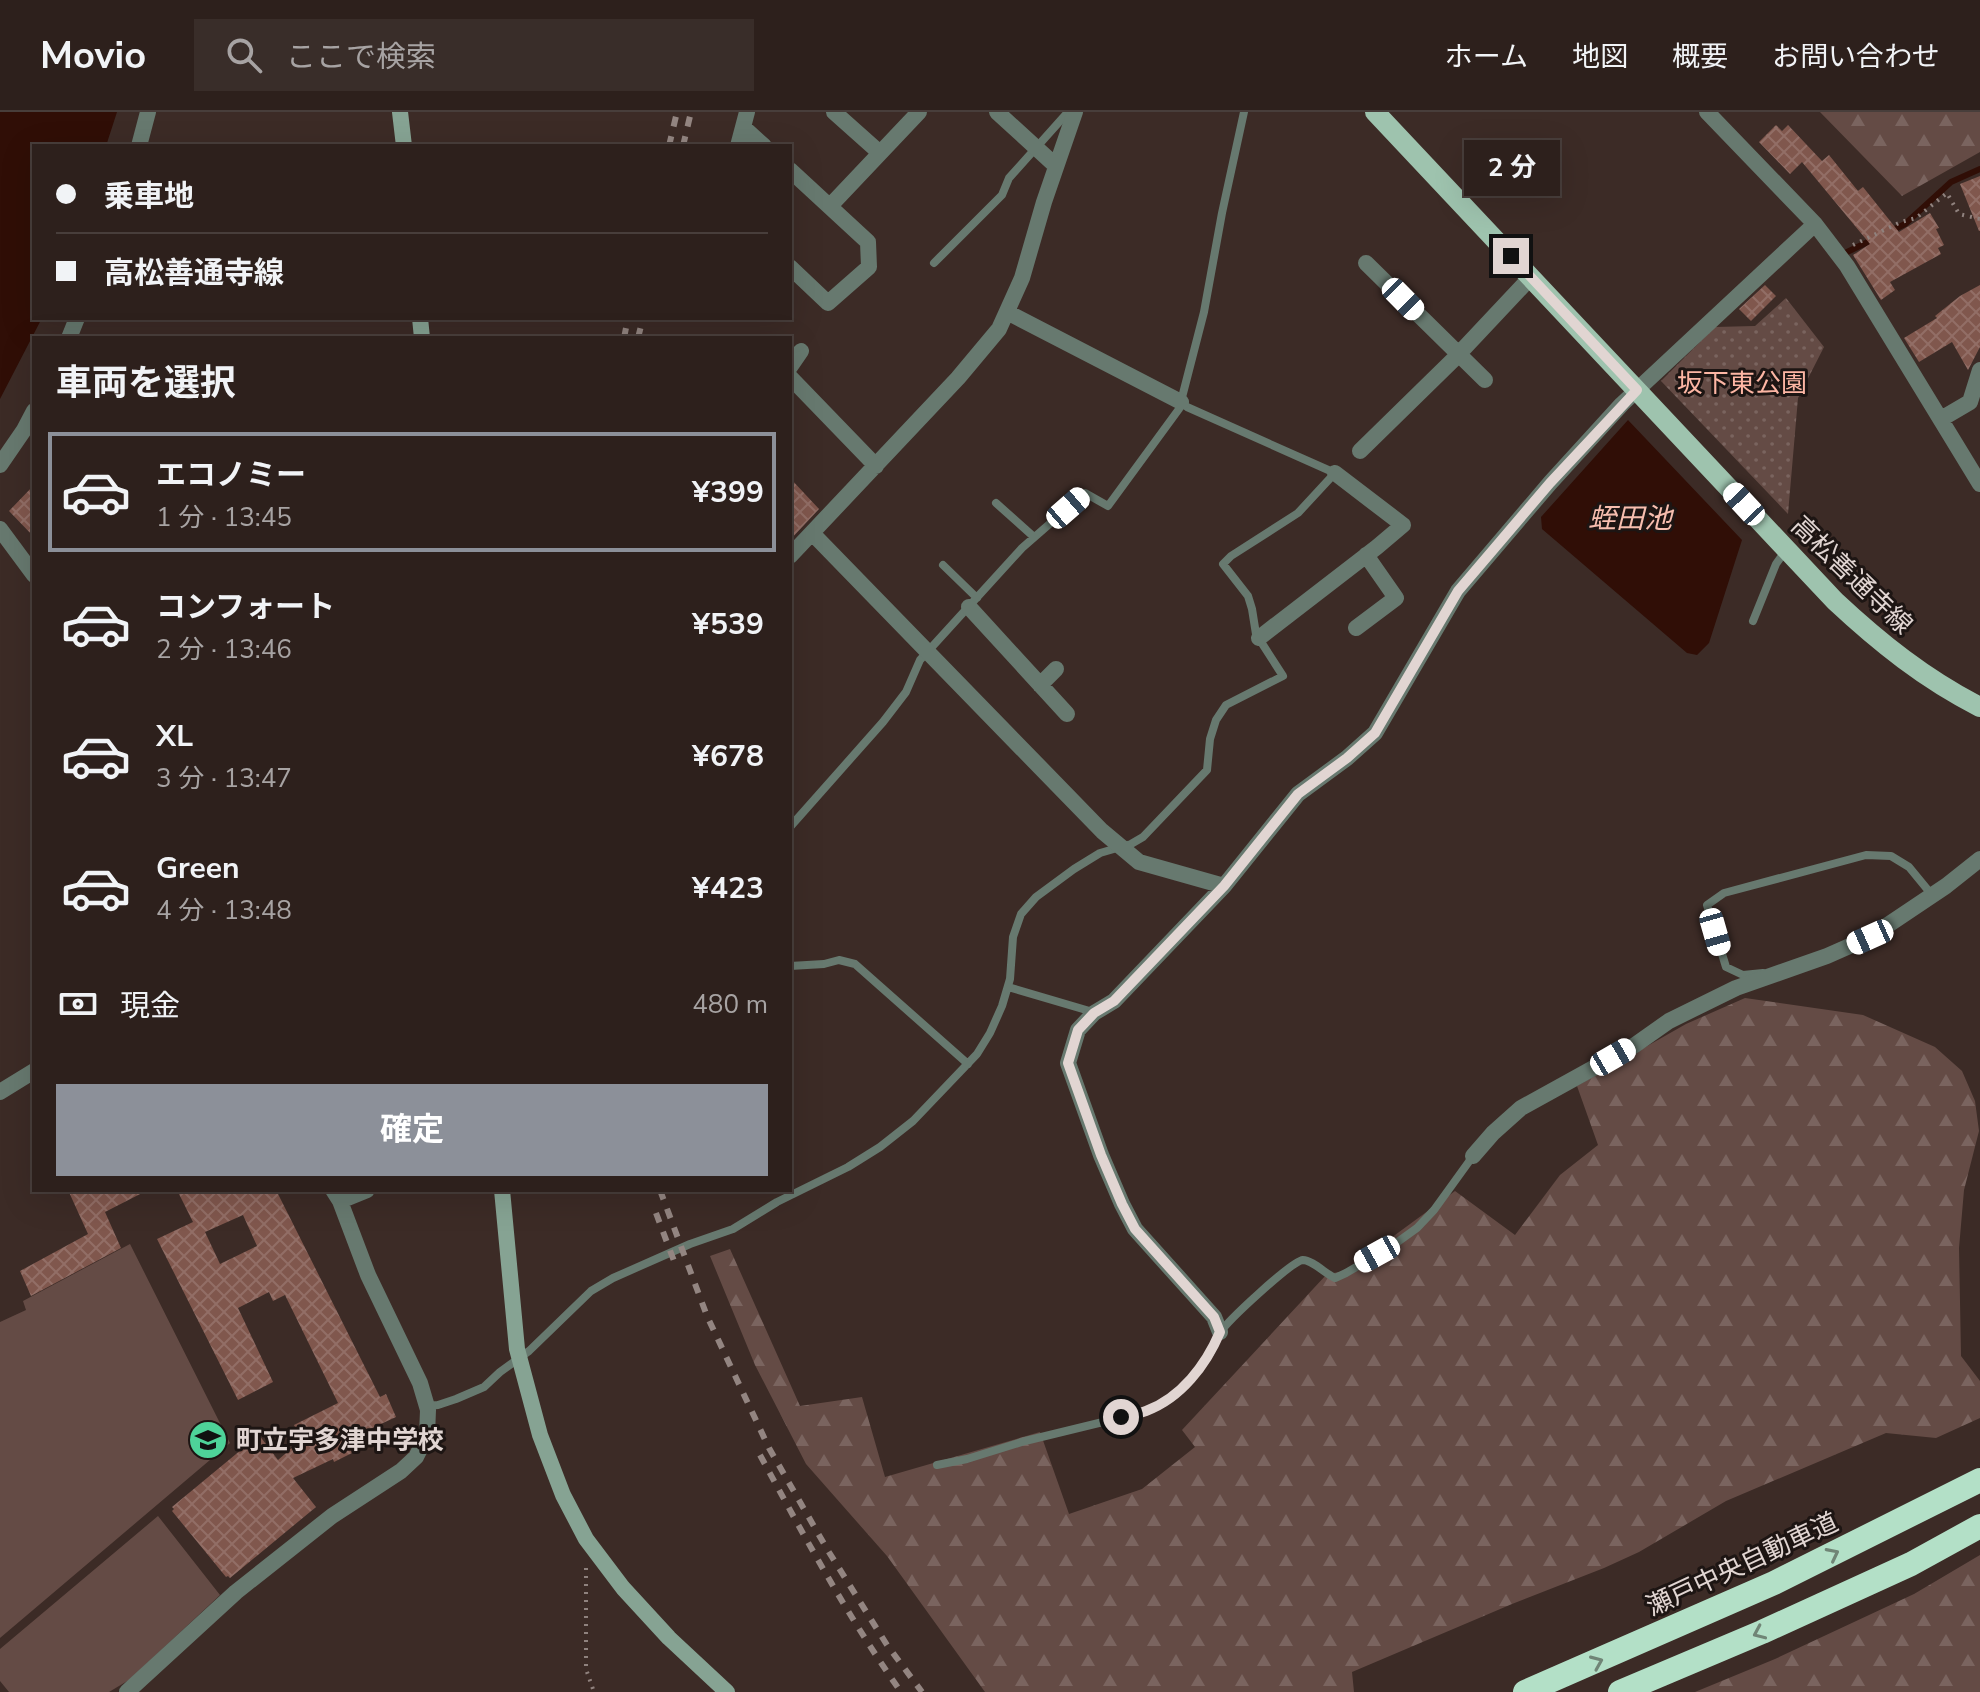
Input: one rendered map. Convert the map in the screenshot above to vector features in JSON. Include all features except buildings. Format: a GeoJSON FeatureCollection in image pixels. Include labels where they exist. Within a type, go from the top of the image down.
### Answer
{"type":"FeatureCollection","features":[{"type":"Feature","properties":{"kind":"highway","name":"瀬戸中央自動車道"},"geometry":{"type":"LineString","coordinates":[[1525,1692],[1774,1583],[1980,1480]]}},
{"type":"Feature","properties":{"kind":"highway"},"geometry":{"type":"LineString","coordinates":[[1620,1692],[1870,1583],[1980,1526]]}},
{"type":"Feature","properties":{"kind":"main road","name":"高松善通寺線"},"geometry":{"type":"LineString","coordinates":[[1375,112],[1835,601],[1874,638],[1921,673],[1980,707]]}},
{"type":"Feature","properties":{"kind":"street"},"geometry":{"type":"LineString","coordinates":[[140,144],[148,112]]}},
{"type":"Feature","properties":{"kind":"street"},"geometry":{"type":"LineString","coordinates":[[400,112],[404,144]]}},
{"type":"Feature","properties":{"kind":"street"},"geometry":{"type":"LineString","coordinates":[[834,112],[880,153]]}},
{"type":"Feature","properties":{"kind":"street"},"geometry":{"type":"LineString","coordinates":[[830,206],[919,112]]}},
{"type":"Feature","properties":{"kind":"street"},"geometry":{"type":"LineString","coordinates":[[997,112],[1056,166]]}},
{"type":"Feature","properties":{"kind":"street"},"geometry":{"type":"LineString","coordinates":[[792,554],[958,378],[999,329],[1022,278],[1075,112]]}},
{"type":"Feature","properties":{"kind":"street"},"geometry":{"type":"LineString","coordinates":[[1707,112],[1815,224],[1837,253],[1980,484]]}},
{"type":"Feature","properties":{"kind":"street"},"geometry":{"type":"LineString","coordinates":[[739,144],[745,119]]}},
{"type":"Feature","properties":{"kind":"street"},"geometry":{"type":"LineString","coordinates":[[745,119],[763,144]]}},
{"type":"Feature","properties":{"kind":"street"},"geometry":{"type":"LineString","coordinates":[[792,172],[868,242],[869,267],[828,303],[792,269]]}},
{"type":"Feature","properties":{"kind":"street"},"geometry":{"type":"LineString","coordinates":[[1220,1332],[1214,1317],[1135,1229],[1122,1204],[1068,1063],[1078,1030],[1094,1013],[1114,1001],[1224,886],[1298,794],[1375,733],[1458,591],[1550,483],[1637,390],[1815,224]]}},
{"type":"Feature","properties":{"kind":"street"},"geometry":{"type":"LineString","coordinates":[[1366,263],[1485,380]]}},
{"type":"Feature","properties":{"kind":"street"},"geometry":{"type":"LineString","coordinates":[[1360,451],[1531,277]]}},
{"type":"Feature","properties":{"kind":"street"},"geometry":{"type":"LineString","coordinates":[[1007,312],[1181,402]]}},
{"type":"Feature","properties":{"kind":"street"},"geometry":{"type":"LineString","coordinates":[[792,364],[801,351]]}},
{"type":"Feature","properties":{"kind":"street"},"geometry":{"type":"LineString","coordinates":[[1941,419],[1970,402],[1980,370]]}},
{"type":"Feature","properties":{"kind":"street"},"geometry":{"type":"LineString","coordinates":[[792,379],[876,466]]}},
{"type":"Feature","properties":{"kind":"street"},"geometry":{"type":"LineString","coordinates":[[0,465],[32,414]]}},
{"type":"Feature","properties":{"kind":"street"},"geometry":{"type":"LineString","coordinates":[[1259,638],[1403,525],[1335,473]]}},
{"type":"Feature","properties":{"kind":"street"},"geometry":{"type":"LineString","coordinates":[[0,529],[32,572]]}},
{"type":"Feature","properties":{"kind":"street"},"geometry":{"type":"LineString","coordinates":[[812,533],[1102,831],[1139,862],[1224,886]]}},
{"type":"Feature","properties":{"kind":"street"},"geometry":{"type":"LineString","coordinates":[[1356,628],[1396,598],[1366,555]]}},
{"type":"Feature","properties":{"kind":"street"},"geometry":{"type":"LineString","coordinates":[[973,602],[1067,714]]}},
{"type":"Feature","properties":{"kind":"street"},"geometry":{"type":"LineString","coordinates":[[1040,685],[1056,669]]}},
{"type":"Feature","properties":{"kind":"street"},"geometry":{"type":"LineString","coordinates":[[1473,1156],[1521,1108],[1635,1045],[1669,1021],[1736,988],[1827,956],[1870,937],[1980,859]]}},
{"type":"Feature","properties":{"kind":"street"},"geometry":{"type":"LineString","coordinates":[[0,1092],[32,1072]]}},
{"type":"Feature","properties":{"kind":"street"},"geometry":{"type":"LineString","coordinates":[[134,1690],[236,1592],[332,1516],[401,1471],[416,1457],[427,1435],[427,1406],[420,1383],[368,1275],[337,1196],[357,1192]]}},
{"type":"Feature","properties":{"kind":"street"},"geometry":{"type":"LineString","coordinates":[[502,1192],[517,1349],[540,1435],[563,1495],[586,1539],[632,1598],[669,1638],[727,1692]]}},
{"type":"Feature","properties":{"kind":"lane"},"geometry":{"type":"LineString","coordinates":[[934,263],[1002,195],[1009,178],[1068,112]]}},
{"type":"Feature","properties":{"kind":"lane"},"geometry":{"type":"LineString","coordinates":[[792,825],[891,712],[906,692],[920,660],[1022,548],[1085,493],[1108,506],[1179,409],[1204,312],[1244,112]]}},
{"type":"Feature","properties":{"kind":"lane"},"geometry":{"type":"LineString","coordinates":[[427,1406],[456,1399],[484,1387],[529,1351],[591,1291],[613,1278],[733,1229],[777,1202],[870,1154],[913,1121],[977,1054],[990,1033],[1008,987],[1013,937],[1021,914],[1036,897],[1074,869],[1100,853],[1143,837],[1207,770],[1210,739],[1216,720],[1226,705],[1283,676],[1259,638],[1248,596],[1223,564],[1298,513],[1335,473],[1181,402]]}},
{"type":"Feature","properties":{"kind":"lane"},"geometry":{"type":"LineString","coordinates":[[996,503],[1034,537]]}},
{"type":"Feature","properties":{"kind":"lane"},"geometry":{"type":"LineString","coordinates":[[1753,621],[1776,564],[1787,550]]}},
{"type":"Feature","properties":{"kind":"lane"},"geometry":{"type":"LineString","coordinates":[[943,565],[973,602]]}},
{"type":"Feature","properties":{"kind":"lane"},"geometry":{"type":"LineString","coordinates":[[1788,970],[1743,975],[1726,967],[1707,905],[1724,893],[1866,855],[1891,856],[1900,861],[1933,895]]}},
{"type":"Feature","properties":{"kind":"lane"},"geometry":{"type":"LineString","coordinates":[[792,966],[839,960],[855,964],[968,1064]]}},
{"type":"Feature","properties":{"kind":"lane"},"geometry":{"type":"LineString","coordinates":[[1008,987],[1094,1013]]}},
{"type":"Feature","properties":{"kind":"lane"},"geometry":{"type":"LineString","coordinates":[[937,1465],[1144,1412],[1174,1396],[1199,1369],[1220,1332],[1285,1270],[1299,1260],[1310,1261],[1335,1278],[1392,1246],[1417,1228],[1434,1210],[1473,1156]]}},
{"type":"Feature","properties":{"kind":"path"},"geometry":{"type":"LineString","coordinates":[[1837,253],[1901,222],[1916,218],[1947,193],[1959,214],[1980,219]]}},
{"type":"Feature","properties":{"kind":"path"},"geometry":{"type":"LineString","coordinates":[[586,1539],[586,1669],[594,1692]]}},
{"type":"Feature","properties":{"kind":"green space"},"geometry":{"type":"Polygon","coordinates":[[[1820,112],[1980,112],[1980,152],[1902,196],[1820,112]]]}},
{"type":"Feature","properties":{"kind":"green space","name":"坂下東公園"},"geometry":{"type":"Polygon","coordinates":[[[1786,298],[1824,347],[1798,398],[1788,514],[1661,381],[1715,327],[1755,326],[1786,298]]]}},
{"type":"Feature","properties":{"kind":"green space"},"geometry":{"type":"Polygon","coordinates":[[[1745,998],[1863,1015],[1935,1047],[1962,1071],[1975,1101],[1979,1131],[1964,1190],[1959,1248],[1961,1356],[1980,1381],[1980,1418],[1936,1438],[1886,1433],[1726,1501],[1639,1552],[1352,1672],[1354,1692],[985,1692],[887,1556],[806,1464],[755,1365],[710,1256],[730,1249],[800,1406],[862,1397],[885,1477],[1040,1432],[1069,1514],[1142,1489],[1195,1447],[1182,1430],[1327,1274],[1346,1271],[1455,1191],[1515,1235],[1560,1175],[1598,1145],[1577,1086],[1686,1024],[1745,998]]]}},
{"type":"Feature","properties":{"kind":"green space"},"geometry":{"type":"Polygon","coordinates":[[[130,1244],[230,1443],[0,1638],[0,1322],[26,1310],[23,1301],[130,1244]]]}},
{"type":"Feature","properties":{"kind":"green space"},"geometry":{"type":"Polygon","coordinates":[[[158,1516],[220,1595],[129,1680],[109,1692],[9,1692],[0,1681],[0,1649],[158,1516]]]}},
{"type":"Feature","properties":{"kind":"green space"},"geometry":{"type":"Polygon","coordinates":[[[1980,1555],[1980,1692],[1695,1692],[1775,1659],[1914,1594],[1980,1555]]]}},
{"type":"Feature","properties":{"kind":"water"},"geometry":{"type":"Polygon","coordinates":[[[0,112],[117,112],[107,144],[32,144],[32,320],[41,320],[0,399],[0,112]]]}},
{"type":"Feature","properties":{"kind":"water","name":"蛭田池"},"geometry":{"type":"Polygon","coordinates":[[[1628,420],[1742,540],[1709,643],[1697,655],[1687,653],[1542,529],[1541,517],[1628,420]]]}},
{"type":"Feature","properties":{"kind":"waterway"},"geometry":{"type":"LineString","coordinates":[[1891,231],[1905,224],[1951,182],[1980,169]]}},
{"type":"Feature","properties":{"kind":"waterway"},"geometry":{"type":"LineString","coordinates":[[1845,253],[1874,239]]}},
{"type":"Feature","properties":{"kind":"railway"},"geometry":{"type":"LineString","coordinates":[[669,144],[677,112]]}},
{"type":"Feature","properties":{"kind":"railway"},"geometry":{"type":"LineString","coordinates":[[683,144],[691,112]]}},
{"type":"Feature","properties":{"kind":"railway"},"geometry":{"type":"LineString","coordinates":[[624,336],[628,320]]}},
{"type":"Feature","properties":{"kind":"railway"},"geometry":{"type":"LineString","coordinates":[[638,336],[642,320]]}},
{"type":"Feature","properties":{"kind":"railway"},"geometry":{"type":"LineString","coordinates":[[661,1192],[707,1316],[769,1448],[887,1645],[922,1692]]}},
{"type":"Feature","properties":{"kind":"railway"},"geometry":{"type":"LineString","coordinates":[[656,1213],[677,1269]]}},
{"type":"Feature","properties":{"kind":"railway"},"geometry":{"type":"LineString","coordinates":[[760,1455],[845,1605],[901,1692]]}},
{"type":"Feature","properties":{"kind":"place","name":"町立宇多津中学校"},"geometry":{"type":"Point","coordinates":[208,1440]}},
{"type":"Feature","properties":{"kind":"route"},"geometry":{"type":"LineString","coordinates":[[1121,1417],[1144,1412],[1174,1396],[1199,1369],[1220,1332],[1214,1317],[1135,1229],[1122,1204],[1068,1063],[1078,1030],[1094,1013],[1114,1001],[1224,886],[1298,794],[1375,733],[1458,591],[1550,483],[1637,390],[1511,256]]}}]}
